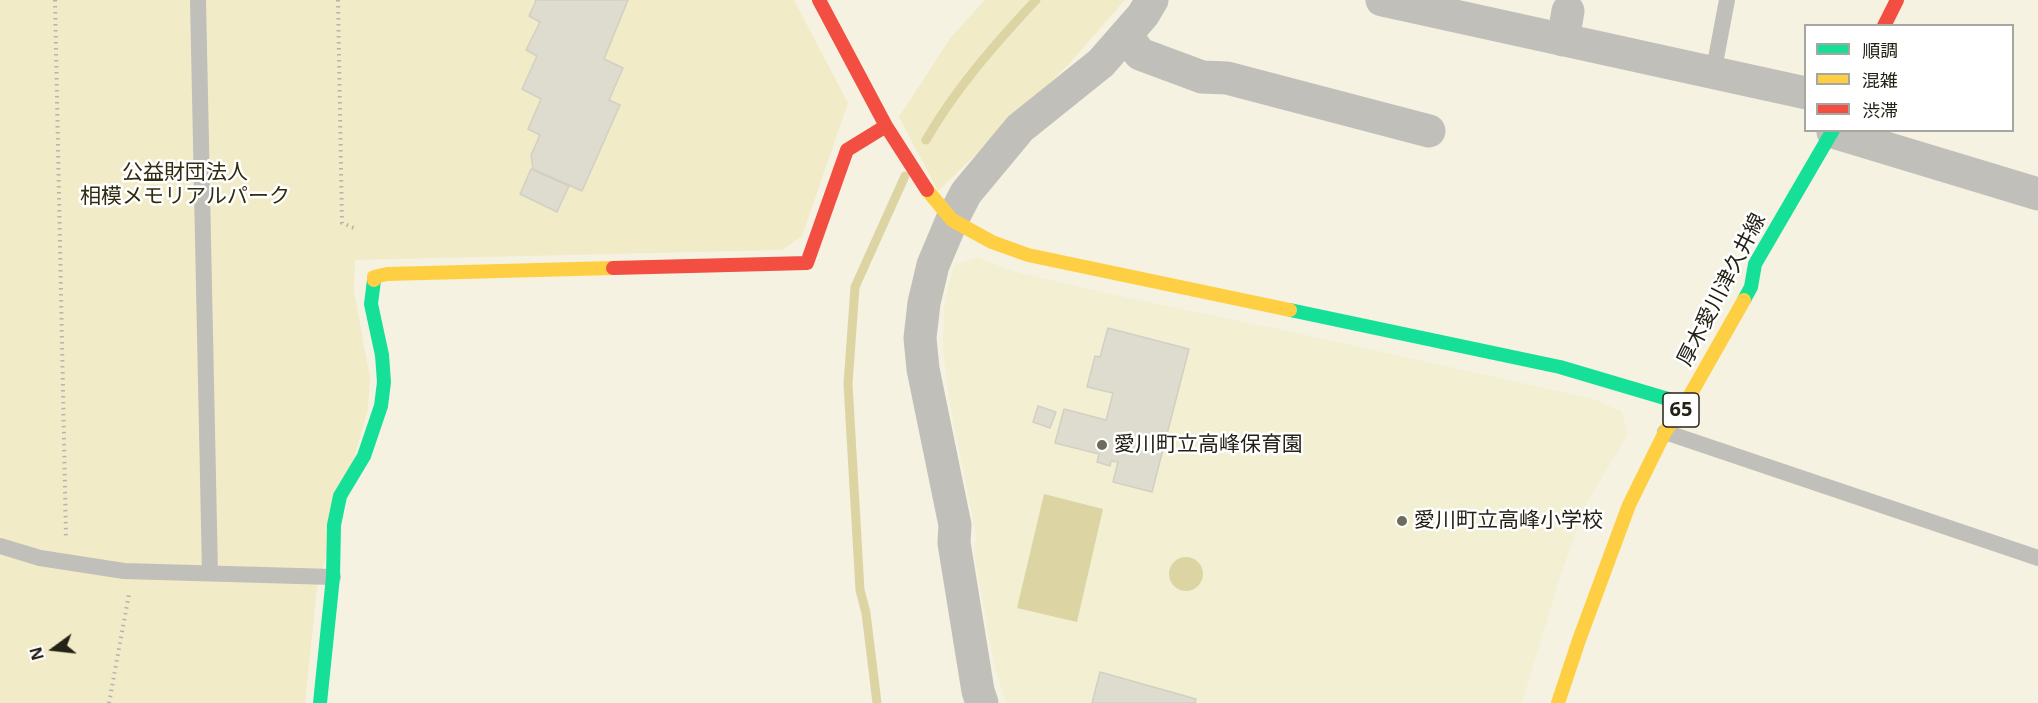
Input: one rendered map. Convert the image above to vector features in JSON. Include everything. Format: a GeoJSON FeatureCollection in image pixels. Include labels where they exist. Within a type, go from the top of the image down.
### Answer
{"type":"FeatureCollection","features":[{"type":"Feature","properties":{"kind":"street"},"geometry":{"type":"LineString","coordinates":[[819,0],[886,126],[920,180],[952,219],[992,242],[1028,255],[1560,367],[1685,404]]}},
{"type":"Feature","properties":{"kind":"street"},"geometry":{"type":"LineString","coordinates":[[982,703],[978,691],[954,543],[955,525],[923,369],[920,338],[924,303],[933,265],[952,219],[966,193],[1020,128],[1101,63],[1143,15],[1152,0]]}},
{"type":"Feature","properties":{"kind":"street"},"geometry":{"type":"LineString","coordinates":[[1382,0],[1565,25],[1713,74],[1804,93]]}},
{"type":"Feature","properties":{"kind":"street"},"geometry":{"type":"LineString","coordinates":[[1885,24],[1897,0]]}},
{"type":"Feature","properties":{"kind":"street"},"geometry":{"type":"LineString","coordinates":[[1126,34],[1140,54],[1202,77],[1227,78],[1429,131]]}},
{"type":"Feature","properties":{"kind":"street"},"geometry":{"type":"LineString","coordinates":[[320,703],[333,577],[334,525],[340,496],[364,456],[381,406],[384,382],[382,355],[371,304],[374,277],[387,274],[807,263],[847,150],[886,126]]}},
{"type":"Feature","properties":{"kind":"street","name":"厚木愛川津久井線"},"geometry":{"type":"LineString","coordinates":[[1558,703],[1629,504],[1665,432],[1685,404],[1751,287],[1755,264],[1832,132]]}},
{"type":"Feature","properties":{"kind":"street"},"geometry":{"type":"LineString","coordinates":[[1836,132],[2038,194]]}},
{"type":"Feature","properties":{"kind":"lane"},"geometry":{"type":"LineString","coordinates":[[198,0],[210,573]]}},
{"type":"Feature","properties":{"kind":"lane"},"geometry":{"type":"LineString","coordinates":[[1713,74],[1727,0]]}},
{"type":"Feature","properties":{"kind":"lane"},"geometry":{"type":"LineString","coordinates":[[1665,432],[2038,558]]}},
{"type":"Feature","properties":{"kind":"lane"},"geometry":{"type":"LineString","coordinates":[[0,546],[40,558],[133,571],[333,577]]}},
{"type":"Feature","properties":{"kind":"path"},"geometry":{"type":"LineString","coordinates":[[55,0],[67,562]]}},
{"type":"Feature","properties":{"kind":"path"},"geometry":{"type":"LineString","coordinates":[[338,0],[342,223],[354,228]]}},
{"type":"Feature","properties":{"kind":"path"},"geometry":{"type":"LineString","coordinates":[[109,703],[133,571]]}},
{"type":"Feature","properties":{"kind":"shaded area","name":"愛川町立高峰小学校"},"geometry":{"type":"Polygon","coordinates":[[[978,257],[1012,271],[1133,299],[1594,399],[1622,412],[1628,435],[1587,502],[1561,574],[1522,703],[1006,703],[994,665],[973,547],[977,540],[949,399],[943,352],[944,304],[954,265],[978,257]]]}},
{"type":"Feature","properties":{"kind":"shaded area"},"geometry":{"type":"Polygon","coordinates":[[[1044,494],[1103,509],[1077,622],[1017,608],[1044,494]]]}},
{"type":"Feature","properties":{"kind":"shaded area"},"geometry":{"type":"Polygon","coordinates":[[[1186,557],[1198,562],[1203,574],[1198,586],[1186,591],[1174,586],[1169,574],[1174,562],[1186,557]]]}},
{"type":"Feature","properties":{"kind":"green space","name":"公益財団法人 相模メモリアルパーク"},"geometry":{"type":"Polygon","coordinates":[[[0,0],[794,0],[848,103],[802,236],[782,250],[355,260],[354,291],[370,378],[368,409],[317,588],[305,703],[0,703],[0,0]]]}},
{"type":"Feature","properties":{"kind":"green space"},"geometry":{"type":"Polygon","coordinates":[[[985,0],[1125,0],[1068,65],[938,191],[899,117],[951,37],[985,0]]]}},
{"type":"Feature","properties":{"kind":"building"},"geometry":{"type":"Polygon","coordinates":[[[535,0],[628,0],[604,59],[623,68],[609,100],[620,105],[582,191],[533,169],[531,155],[540,135],[528,129],[541,99],[522,89],[537,56],[526,50],[540,22],[529,16],[535,0]]]}},
{"type":"Feature","properties":{"kind":"building"},"geometry":{"type":"Polygon","coordinates":[[[531,169],[569,186],[557,212],[520,194],[531,169]]]}},
{"type":"Feature","properties":{"kind":"building"},"geometry":{"type":"Polygon","coordinates":[[[1108,328],[1189,349],[1152,492],[1113,482],[1118,462],[1111,461],[1110,466],[1097,462],[1099,454],[1055,443],[1064,409],[1106,420],[1113,393],[1087,387],[1095,356],[1100,357],[1108,328]]]}},
{"type":"Feature","properties":{"kind":"building"},"geometry":{"type":"Polygon","coordinates":[[[1038,406],[1056,412],[1050,428],[1033,422],[1038,406]]]}},
{"type":"Feature","properties":{"kind":"building"},"geometry":{"type":"Polygon","coordinates":[[[1100,672],[1196,699],[1195,703],[1092,703],[1100,672]]]}},
{"type":"Feature","properties":{"kind":"waterway"},"geometry":{"type":"LineString","coordinates":[[926,140],[950,102],[977,67],[1036,0]]}},
{"type":"Feature","properties":{"kind":"waterway"},"geometry":{"type":"LineString","coordinates":[[877,703],[866,613],[860,590],[848,384],[855,287],[905,176]]}},
{"type":"Feature","properties":{"kind":"traffic: fast"},"geometry":{"type":"LineString","coordinates":[[1744,300],[1751,287],[1755,264],[1832,132]]}},
{"type":"Feature","properties":{"kind":"traffic: fast"},"geometry":{"type":"LineString","coordinates":[[320,703],[333,577],[334,525],[340,496],[364,456],[381,406],[384,382],[382,355],[371,304],[374,280]]}},
{"type":"Feature","properties":{"kind":"traffic: fast"},"geometry":{"type":"LineString","coordinates":[[1290,310],[1560,367],[1685,404]]}},
{"type":"Feature","properties":{"kind":"traffic: slow"},"geometry":{"type":"LineString","coordinates":[[927,190],[952,220],[992,242],[1028,255],[1290,310]]}},
{"type":"Feature","properties":{"kind":"traffic: slow"},"geometry":{"type":"LineString","coordinates":[[374,280],[374,277],[387,274],[613,268]]}},
{"type":"Feature","properties":{"kind":"traffic: slow"},"geometry":{"type":"LineString","coordinates":[[1558,703],[1629,505],[1665,432],[1685,404],[1744,300]]}},
{"type":"Feature","properties":{"kind":"traffic: jam"},"geometry":{"type":"LineString","coordinates":[[819,0],[886,126],[927,190]]}},
{"type":"Feature","properties":{"kind":"traffic: jam"},"geometry":{"type":"LineString","coordinates":[[1885,24],[1897,0]]}},
{"type":"Feature","properties":{"kind":"traffic: jam"},"geometry":{"type":"LineString","coordinates":[[613,268],[807,263],[847,150],[886,126]]}},
{"type":"Feature","properties":{"kind":"place","name":"愛川町立高峰保育園"},"geometry":{"type":"Point","coordinates":[1102,445]}},
{"type":"Feature","properties":{"kind":"place","name":"愛川町立高峰小学校"},"geometry":{"type":"Point","coordinates":[1402,521]}}]}
